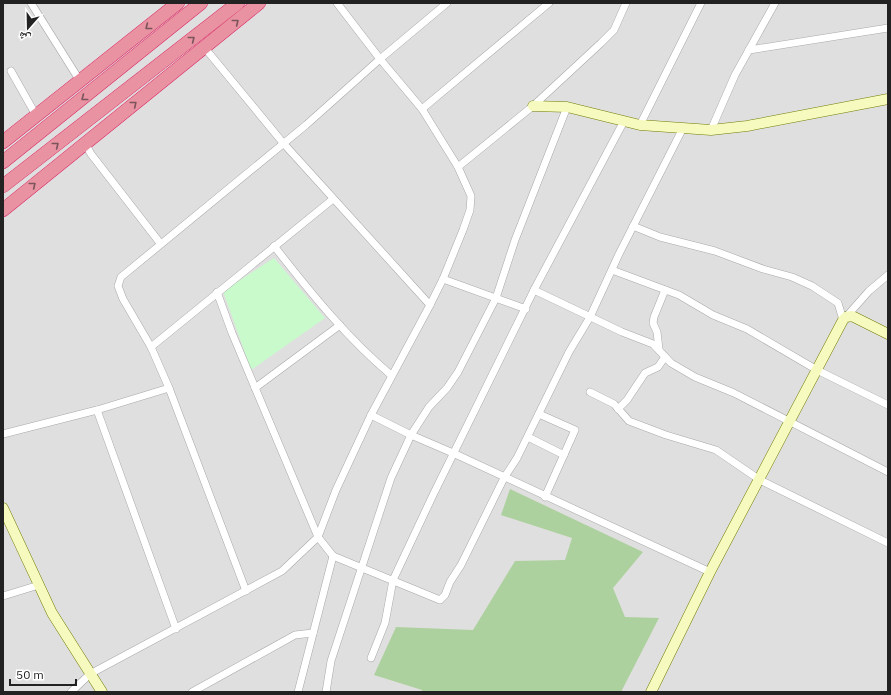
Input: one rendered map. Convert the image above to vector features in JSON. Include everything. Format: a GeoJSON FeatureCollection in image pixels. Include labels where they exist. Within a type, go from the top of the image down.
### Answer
{"type":"FeatureCollection","features":[{"type":"Feature","properties":{"kind":"highway"},"geometry":{"type":"LineString","coordinates":[[3,142],[37,117],[178,3]]}},
{"type":"Feature","properties":{"kind":"highway"},"geometry":{"type":"LineString","coordinates":[[3,162],[201,3]]}},
{"type":"Feature","properties":{"kind":"highway"},"geometry":{"type":"LineString","coordinates":[[3,186],[238,3]]}},
{"type":"Feature","properties":{"kind":"highway"},"geometry":{"type":"LineString","coordinates":[[3,210],[259,4]]}},
{"type":"Feature","properties":{"kind":"street"},"geometry":{"type":"LineString","coordinates":[[31,3],[80,81]]}},
{"type":"Feature","properties":{"kind":"street"},"geometry":{"type":"LineString","coordinates":[[71,692],[90,674],[282,571],[318,537],[336,490],[371,415],[443,279],[470,210],[471,196],[458,167],[422,109],[337,3]]}},
{"type":"Feature","properties":{"kind":"street"},"geometry":{"type":"LineString","coordinates":[[246,591],[152,347],[122,299],[118,286],[121,277],[160,243],[284,144],[380,58],[447,3]]}},
{"type":"Feature","properties":{"kind":"street"},"geometry":{"type":"LineString","coordinates":[[422,109],[549,3]]}},
{"type":"Feature","properties":{"kind":"street"},"geometry":{"type":"LineString","coordinates":[[458,167],[533,106],[614,30],[626,3]]}},
{"type":"Feature","properties":{"kind":"street"},"geometry":{"type":"LineString","coordinates":[[640,125],[701,3]]}},
{"type":"Feature","properties":{"kind":"street"},"geometry":{"type":"LineString","coordinates":[[711,130],[734,75],[775,3]]}},
{"type":"Feature","properties":{"kind":"street"},"geometry":{"type":"LineString","coordinates":[[749,50],[888,28]]}},
{"type":"Feature","properties":{"kind":"street"},"geometry":{"type":"LineString","coordinates":[[204,47],[284,144],[430,305]]}},
{"type":"Feature","properties":{"kind":"street"},"geometry":{"type":"LineString","coordinates":[[11,72],[37,117]]}},
{"type":"Feature","properties":{"kind":"street"},"geometry":{"type":"LineString","coordinates":[[533,106],[567,108],[640,125],[711,130],[747,126],[888,99]]}},
{"type":"Feature","properties":{"kind":"street"},"geometry":{"type":"LineString","coordinates":[[326,692],[332,661],[361,567],[391,478],[411,435],[429,407],[447,388],[458,372],[496,298],[515,240],[567,108]]}},
{"type":"Feature","properties":{"kind":"street"},"geometry":{"type":"LineString","coordinates":[[371,658],[385,623],[393,580],[453,453],[526,309],[534,290],[624,121]]}},
{"type":"Feature","properties":{"kind":"street"},"geometry":{"type":"LineString","coordinates":[[217,292],[232,333],[318,537],[333,556],[440,600],[445,596],[450,582],[461,565],[504,478],[528,437],[569,352],[590,317],[682,128]]}},
{"type":"Feature","properties":{"kind":"street"},"geometry":{"type":"LineString","coordinates":[[85,143],[160,243]]}},
{"type":"Feature","properties":{"kind":"street"},"geometry":{"type":"LineString","coordinates":[[152,347],[217,292],[333,199]]}},
{"type":"Feature","properties":{"kind":"street"},"geometry":{"type":"LineString","coordinates":[[633,226],[660,237],[715,251],[812,286],[838,303],[845,318]]}},
{"type":"Feature","properties":{"kind":"street"},"geometry":{"type":"LineString","coordinates":[[274,246],[304,285],[366,354],[391,375]]}},
{"type":"Feature","properties":{"kind":"street"},"geometry":{"type":"LineString","coordinates":[[612,270],[679,295],[713,315],[747,329],[817,370],[888,405]]}},
{"type":"Feature","properties":{"kind":"street"},"geometry":{"type":"LineString","coordinates":[[651,692],[710,572],[845,318],[869,291],[888,275]]}},
{"type":"Feature","properties":{"kind":"street"},"geometry":{"type":"LineString","coordinates":[[443,279],[526,309]]}},
{"type":"Feature","properties":{"kind":"street"},"geometry":{"type":"LineString","coordinates":[[534,290],[590,317],[653,344],[671,363],[695,377],[721,386],[888,472]]}},
{"type":"Feature","properties":{"kind":"street"},"geometry":{"type":"LineString","coordinates":[[659,350],[657,332],[653,323],[666,290]]}},
{"type":"Feature","properties":{"kind":"street"},"geometry":{"type":"LineString","coordinates":[[845,318],[852,316],[888,334]]}},
{"type":"Feature","properties":{"kind":"street"},"geometry":{"type":"LineString","coordinates":[[255,388],[340,325]]}},
{"type":"Feature","properties":{"kind":"street"},"geometry":{"type":"LineString","coordinates":[[618,408],[627,400],[645,373],[658,367],[665,357]]}},
{"type":"Feature","properties":{"kind":"street"},"geometry":{"type":"LineString","coordinates":[[3,434],[97,410],[169,388]]}},
{"type":"Feature","properties":{"kind":"street"},"geometry":{"type":"LineString","coordinates":[[590,392],[614,404],[629,421],[666,435],[716,450],[760,480],[888,543]]}},
{"type":"Feature","properties":{"kind":"street"},"geometry":{"type":"LineString","coordinates":[[97,410],[176,629]]}},
{"type":"Feature","properties":{"kind":"street"},"geometry":{"type":"LineString","coordinates":[[539,414],[575,430],[545,497]]}},
{"type":"Feature","properties":{"kind":"street"},"geometry":{"type":"LineString","coordinates":[[371,415],[411,435],[710,572]]}},
{"type":"Feature","properties":{"kind":"street"},"geometry":{"type":"LineString","coordinates":[[528,437],[564,455]]}},
{"type":"Feature","properties":{"kind":"street"},"geometry":{"type":"LineString","coordinates":[[3,508],[52,613],[102,692]]}},
{"type":"Feature","properties":{"kind":"street"},"geometry":{"type":"LineString","coordinates":[[298,692],[333,556]]}},
{"type":"Feature","properties":{"kind":"street"},"geometry":{"type":"LineString","coordinates":[[3,596],[39,585]]}},
{"type":"Feature","properties":{"kind":"street"},"geometry":{"type":"LineString","coordinates":[[192,692],[295,635],[313,633]]}},
{"type":"Feature","properties":{"kind":"shaded area"},"geometry":{"type":"Polygon","coordinates":[[[3,3],[888,3],[888,692],[3,692],[3,3]]]}},
{"type":"Feature","properties":{"kind":"green space"},"geometry":{"type":"Polygon","coordinates":[[[274,258],[325,318],[251,370],[223,291],[274,258]]]}},
{"type":"Feature","properties":{"kind":"green space"},"geometry":{"type":"Polygon","coordinates":[[[510,489],[643,552],[613,588],[625,617],[659,618],[621,692],[421,692],[422,690],[374,675],[396,627],[473,630],[515,561],[565,560],[572,538],[501,515],[510,489]]]}}]}
